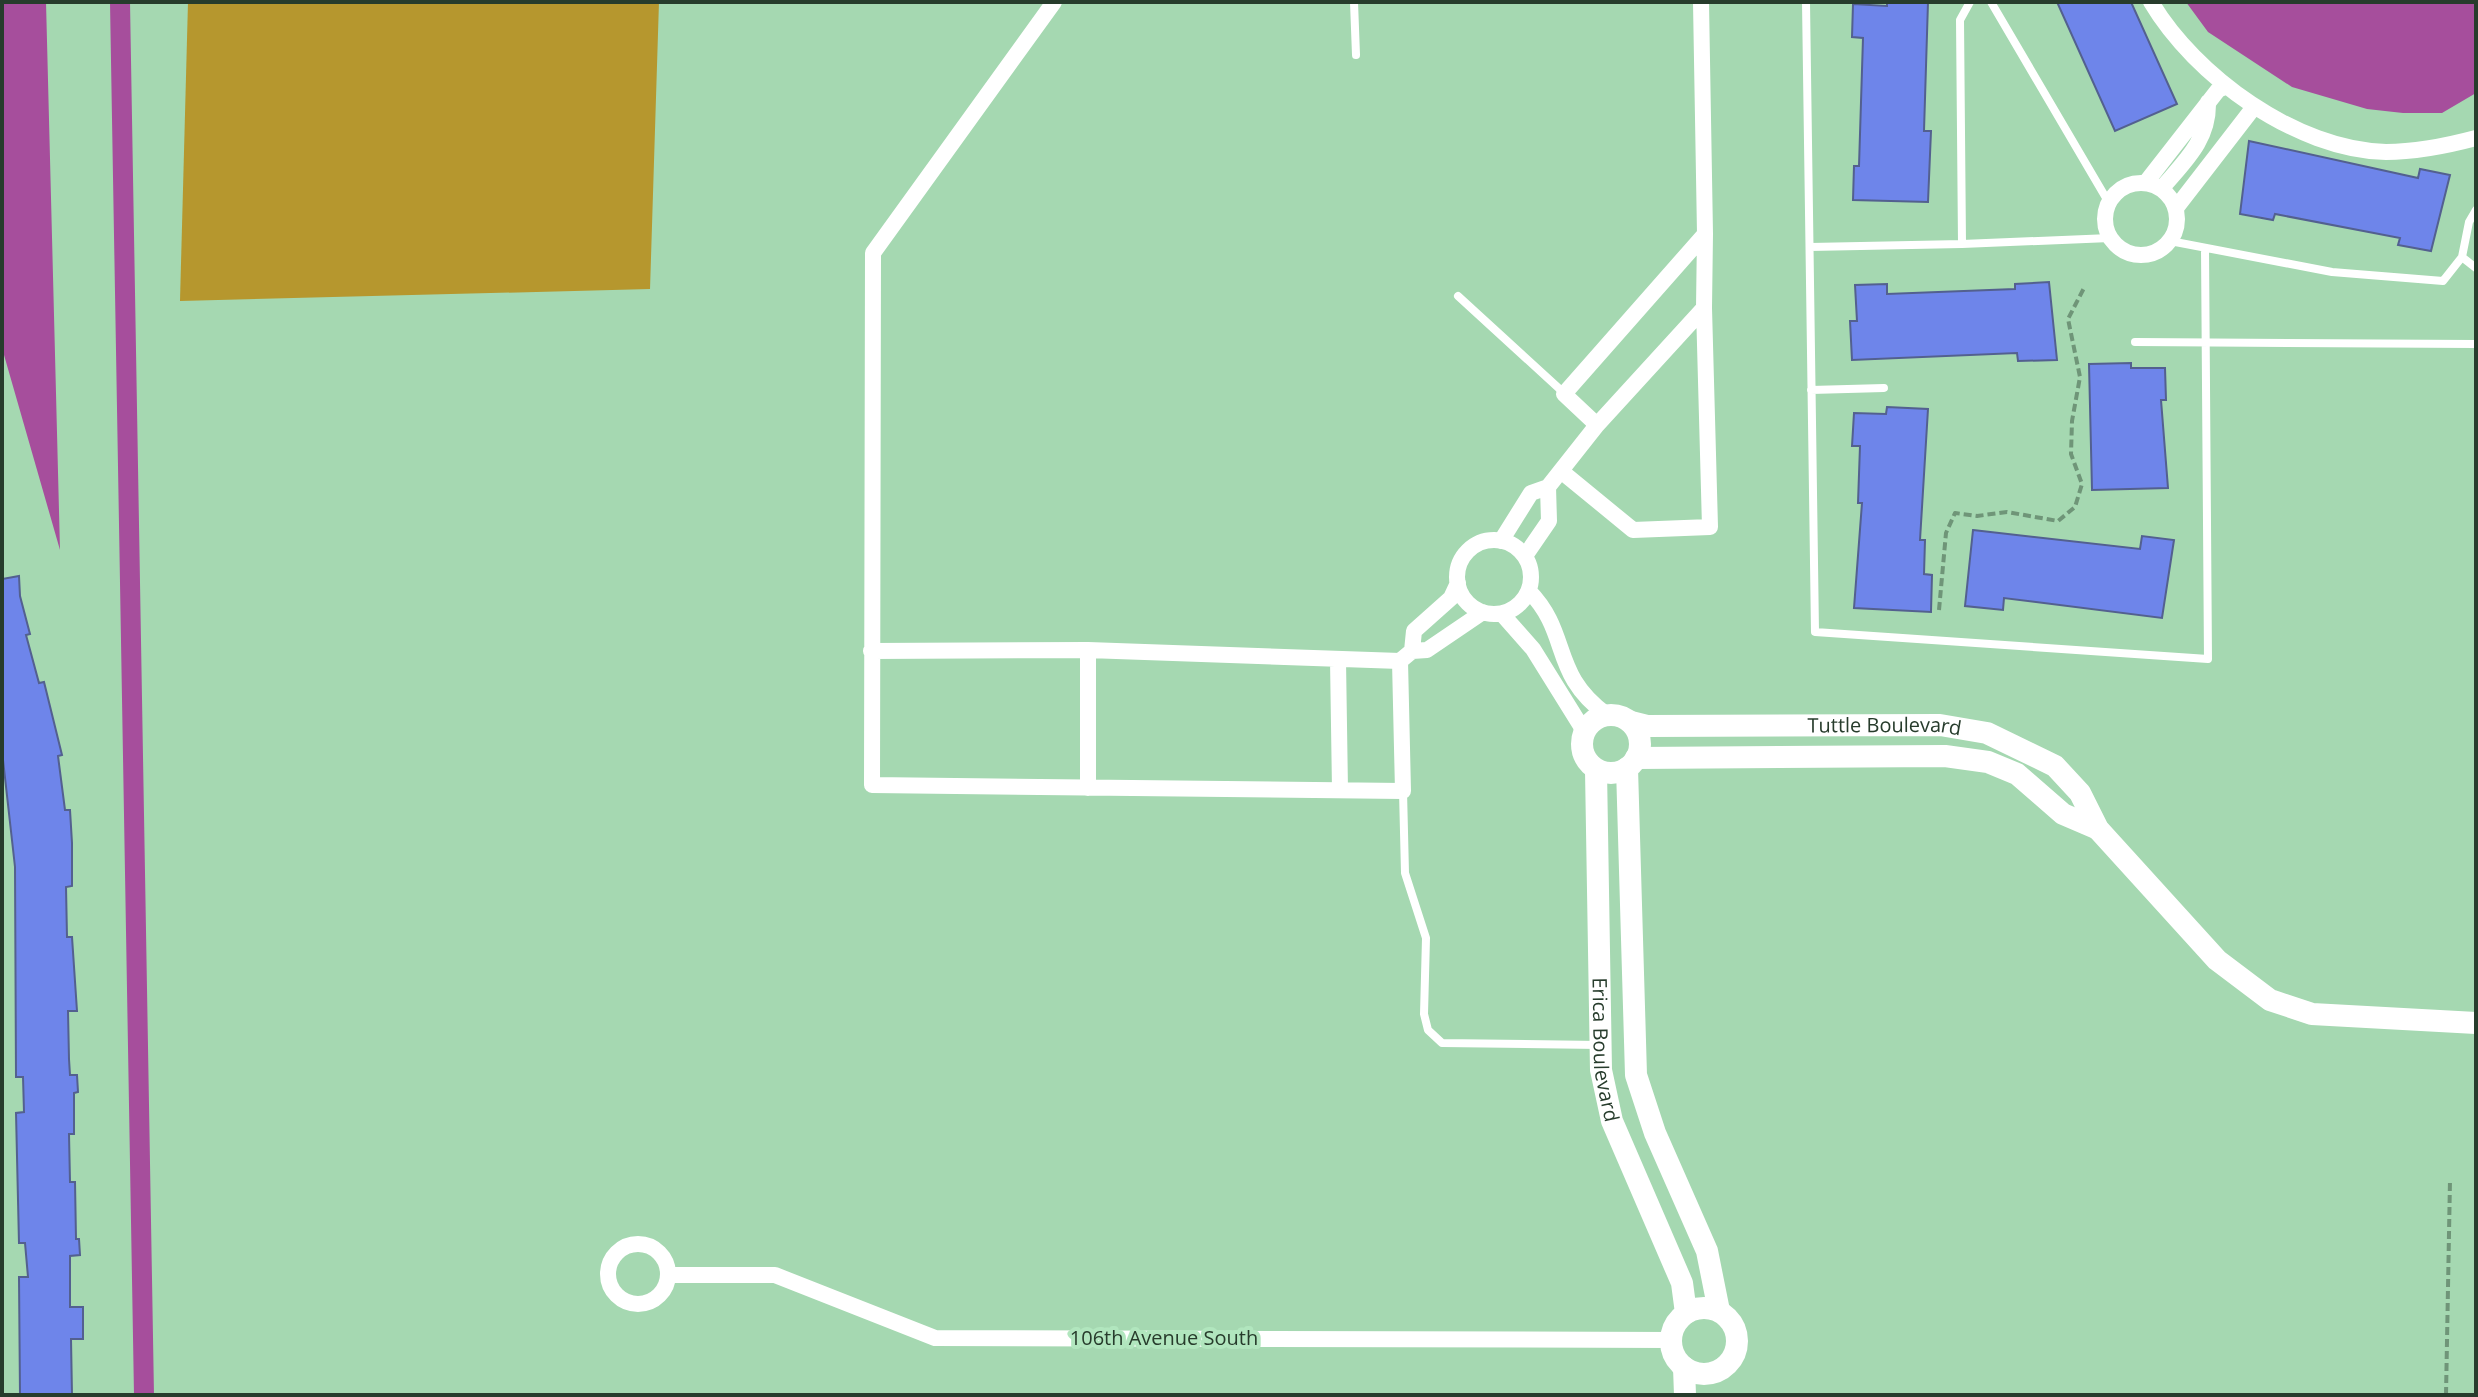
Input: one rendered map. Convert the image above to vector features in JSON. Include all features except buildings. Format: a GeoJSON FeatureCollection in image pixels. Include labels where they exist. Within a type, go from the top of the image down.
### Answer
{"type":"FeatureCollection","features":[{"type":"Feature","properties":{"kind":"street"},"geometry":{"type":"LineString","coordinates":[[1054,2],[873,253],[872,785],[1403,791],[1406,656],[1414,631],[1451,598],[1458,583],[1462,559],[1480,542],[1501,541],[1516,547],[1530,567],[1529,591],[1514,609],[1502,614],[1483,612],[1469,605],[1458,583]]}},
{"type":"Feature","properties":{"kind":"street"},"geometry":{"type":"LineString","coordinates":[[1561,471],[1633,530],[1710,527],[1701,2]]}},
{"type":"Feature","properties":{"kind":"street"},"geometry":{"type":"LineString","coordinates":[[2151,2],[2168,30],[2225,87],[2254,107],[2344,145],[2382,152],[2421,151],[2476,138]]}},
{"type":"Feature","properties":{"kind":"street"},"geometry":{"type":"LineString","coordinates":[[2225,87],[2208,102],[2209,123],[2197,148],[2154,185],[2126,186],[2109,203],[2105,215],[2110,238],[2118,247],[2139,255],[2151,254],[2170,241],[2176,231],[2176,208],[2254,107]]}},
{"type":"Feature","properties":{"kind":"street"},"geometry":{"type":"LineString","coordinates":[[2154,185],[2176,208]]}},
{"type":"Feature","properties":{"kind":"street"},"geometry":{"type":"LineString","coordinates":[[1597,425],[1564,394],[1705,234]]}},
{"type":"Feature","properties":{"kind":"street"},"geometry":{"type":"LineString","coordinates":[[1501,541],[1531,493],[1548,487],[1597,425],[1704,308]]}},
{"type":"Feature","properties":{"kind":"street"},"geometry":{"type":"LineString","coordinates":[[1525,556],[1549,521],[1548,487]]}},
{"type":"Feature","properties":{"kind":"street"},"geometry":{"type":"LineString","coordinates":[[1529,591],[1549,617],[1564,667],[1576,687],[1607,715]]}},
{"type":"Feature","properties":{"kind":"street"},"geometry":{"type":"LineString","coordinates":[[871,651],[1088,650],[1338,660],[1406,656],[1427,650],[1483,612]]}},
{"type":"Feature","properties":{"kind":"street"},"geometry":{"type":"LineString","coordinates":[[1502,614],[1533,649],[1584,731],[1583,755],[1596,770],[1612,774],[1632,763],[1640,739],[1631,722],[1607,715],[1594,719],[1584,731]]}},
{"type":"Feature","properties":{"kind":"street"},"geometry":{"type":"LineString","coordinates":[[1088,650],[1088,788]]}},
{"type":"Feature","properties":{"kind":"street"},"geometry":{"type":"LineString","coordinates":[[1338,660],[1340,790]]}},
{"type":"Feature","properties":{"kind":"street","name":"Tuttle Boulevard"},"geometry":{"type":"LineString","coordinates":[[1631,722],[1647,726],[1940,725],[1987,733],[2055,766],[2080,793],[2098,829],[2217,960],[2270,1000],[2312,1014],[2476,1023]]}},
{"type":"Feature","properties":{"kind":"street","name":"Tuttle Boulevard"},"geometry":{"type":"LineString","coordinates":[[1632,763],[1810,755],[1945,756],[1973,760],[2017,774],[2063,814],[2098,829]]}},
{"type":"Feature","properties":{"kind":"street","name":"Erica Boulevard"},"geometry":{"type":"LineString","coordinates":[[1632,763],[1636,1075],[1655,1133],[1707,1251],[1719,1311]]}},
{"type":"Feature","properties":{"kind":"street","name":"Erica Boulevard"},"geometry":{"type":"LineString","coordinates":[[1596,770],[1601,1070],[1612,1121],[1682,1283],[1686,1313]]}},
{"type":"Feature","properties":{"kind":"street","name":"106th Avenue South"},"geometry":{"type":"LineString","coordinates":[[668,1275],[775,1275],[935,1338],[1671,1340]]}},
{"type":"Feature","properties":{"kind":"street"},"geometry":{"type":"LineString","coordinates":[[1684,1367],[1704,1374],[1714,1384],[1732,1359],[1737,1349],[1734,1326],[1719,1311],[1697,1308],[1678,1320],[1671,1340],[1672,1350],[1684,1367],[1685,1395]]}},
{"type":"Feature","properties":{"kind":"lane"},"geometry":{"type":"LineString","coordinates":[[1354,2],[1356,55]]}},
{"type":"Feature","properties":{"kind":"lane"},"geometry":{"type":"LineString","coordinates":[[1806,2],[1815,632],[2208,659],[2205,248]]}},
{"type":"Feature","properties":{"kind":"lane"},"geometry":{"type":"LineString","coordinates":[[1962,244],[1960,20],[1970,2]]}},
{"type":"Feature","properties":{"kind":"lane"},"geometry":{"type":"LineString","coordinates":[[1991,2],[2109,203]]}},
{"type":"Feature","properties":{"kind":"lane"},"geometry":{"type":"LineString","coordinates":[[2170,241],[2332,272],[2396,280],[2443,281],[2462,257],[2469,222],[2476,210]]}},
{"type":"Feature","properties":{"kind":"lane"},"geometry":{"type":"LineString","coordinates":[[1810,247],[2110,238]]}},
{"type":"Feature","properties":{"kind":"lane"},"geometry":{"type":"LineString","coordinates":[[2462,257],[2476,268]]}},
{"type":"Feature","properties":{"kind":"lane"},"geometry":{"type":"LineString","coordinates":[[1458,296],[1564,394]]}},
{"type":"Feature","properties":{"kind":"lane"},"geometry":{"type":"LineString","coordinates":[[2135,342],[2476,344]]}},
{"type":"Feature","properties":{"kind":"lane"},"geometry":{"type":"LineString","coordinates":[[1811,390],[1884,388]]}},
{"type":"Feature","properties":{"kind":"lane"},"geometry":{"type":"LineString","coordinates":[[1403,791],[1405,873],[1426,938],[1424,1014],[1428,1030],[1442,1043],[1601,1045]]}},
{"type":"Feature","properties":{"kind":"path"},"geometry":{"type":"LineString","coordinates":[[1939,610],[1946,533],[1955,513],[1977,516],[2007,512],[2058,521],[2075,507],[2082,484],[2071,454],[2072,421],[2080,377],[2068,319],[2085,286]]}},
{"type":"Feature","properties":{"kind":"path"},"geometry":{"type":"LineString","coordinates":[[2446,1395],[2450,1180]]}},
{"type":"Feature","properties":{"kind":"shaded area"},"geometry":{"type":"Polygon","coordinates":[[[2,2],[46,2],[60,550],[2,348],[2,2]]]}},
{"type":"Feature","properties":{"kind":"shaded area"},"geometry":{"type":"Polygon","coordinates":[[[188,2],[659,2],[650,289],[180,301],[188,2]]]}},
{"type":"Feature","properties":{"kind":"shaded area"},"geometry":{"type":"Polygon","coordinates":[[[2186,2],[2476,2],[2476,93],[2442,113],[2403,113],[2367,109],[2292,87],[2208,32],[2186,2]]]}},
{"type":"Feature","properties":{"kind":"waterway"},"geometry":{"type":"LineString","coordinates":[[120,2],[144,1395]]}}]}
